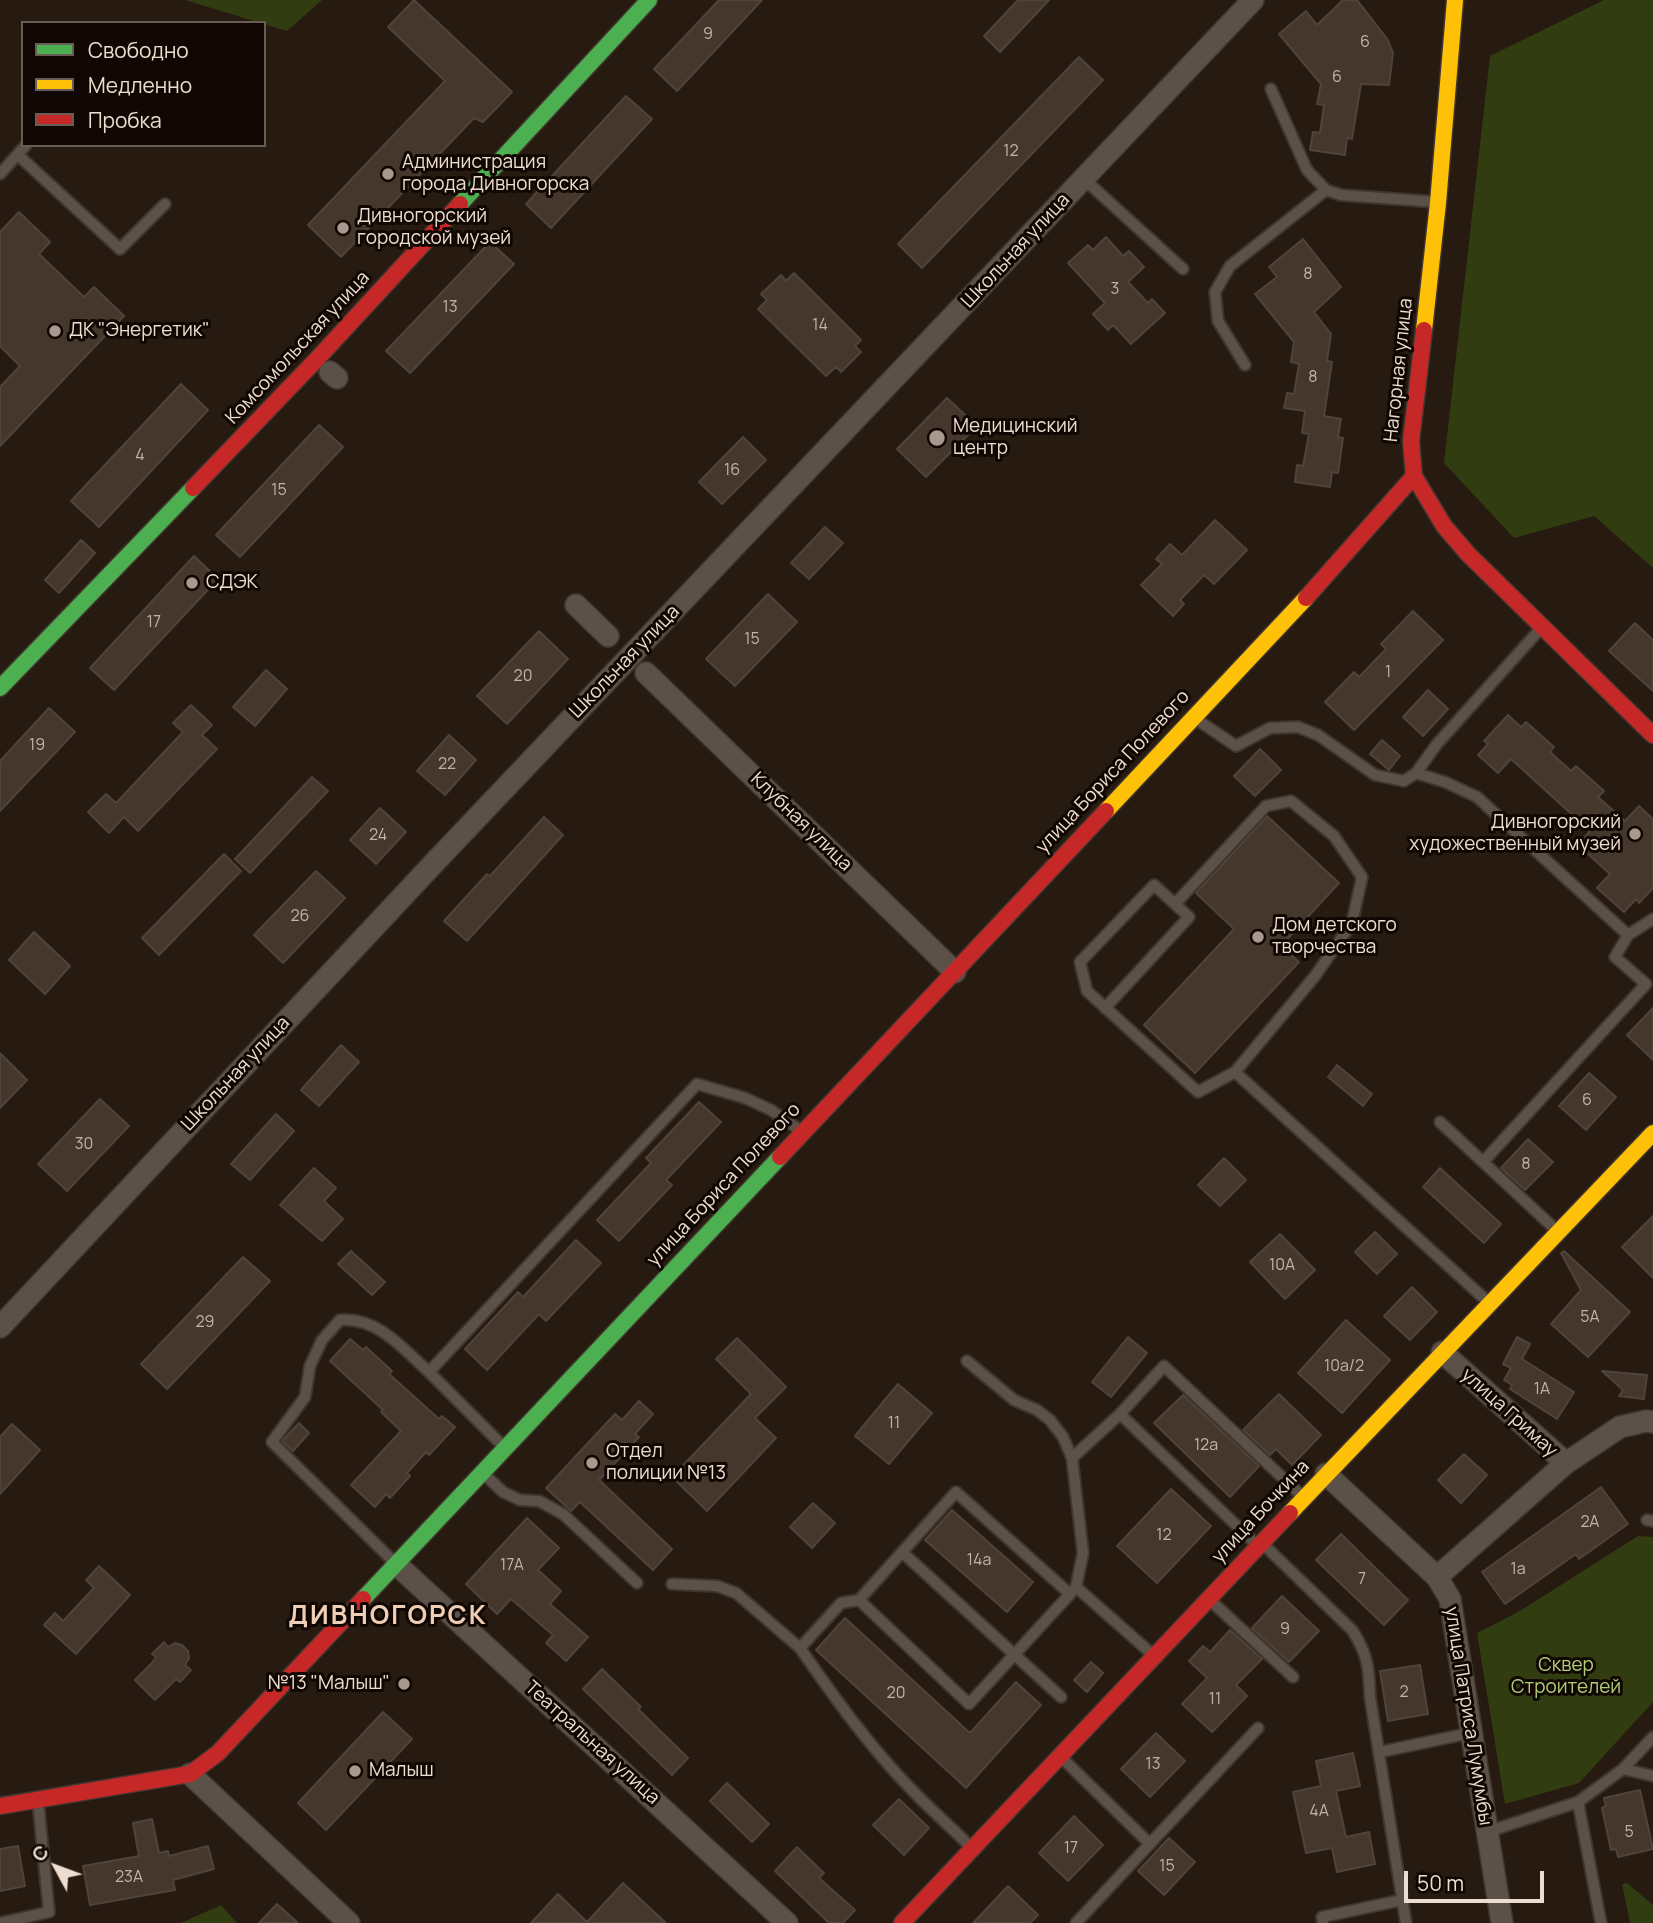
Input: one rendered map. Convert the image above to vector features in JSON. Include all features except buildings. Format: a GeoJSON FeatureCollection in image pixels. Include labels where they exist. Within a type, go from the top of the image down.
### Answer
{"type":"FeatureCollection","features":[{"type":"Feature","properties":{"kind":"main road","name":"Комсомольская улица"},"geometry":{"type":"LineString","coordinates":[[0,688],[317,359],[649,0]]}},
{"type":"Feature","properties":{"kind":"main road","name":"Нагорная улица"},"geometry":{"type":"LineString","coordinates":[[1455,0],[1438,202],[1411,441],[1414,476],[1444,526],[1468,554],[1653,735]]}},
{"type":"Feature","properties":{"kind":"main road","name":"улица Бориса Полевого"},"geometry":{"type":"LineString","coordinates":[[0,1805],[190,1774],[218,1753],[1279,628],[1414,476]]}},
{"type":"Feature","properties":{"kind":"main road","name":"улица Бочкина"},"geometry":{"type":"LineString","coordinates":[[902,1923],[1653,1133]]}},
{"type":"Feature","properties":{"kind":"street","name":"Школьная улица"},"geometry":{"type":"LineString","coordinates":[[0,1327],[433,863],[1253,0]]}},
{"type":"Feature","properties":{"kind":"street"},"geometry":{"type":"LineString","coordinates":[[576,606],[608,636]]}},
{"type":"Feature","properties":{"kind":"street","name":"Клубная улица"},"geometry":{"type":"LineString","coordinates":[[646,673],[955,972]]}},
{"type":"Feature","properties":{"kind":"street","name":"улица Гримау"},"geometry":{"type":"LineString","coordinates":[[1442,1352],[1566,1463],[1620,1427],[1653,1422]]}},
{"type":"Feature","properties":{"kind":"street"},"geometry":{"type":"LineString","coordinates":[[1437,1577],[1566,1463]]}},
{"type":"Feature","properties":{"kind":"street","name":"улица Патриса Лумумбы"},"geometry":{"type":"LineString","coordinates":[[1326,1474],[1437,1577],[1450,1599],[1502,1923]]}},
{"type":"Feature","properties":{"kind":"street","name":"Театральная улица"},"geometry":{"type":"LineString","coordinates":[[396,1564],[787,1923]]}},
{"type":"Feature","properties":{"kind":"street"},"geometry":{"type":"LineString","coordinates":[[190,1774],[349,1923]]}},
{"type":"Feature","properties":{"kind":"lane"},"geometry":{"type":"LineString","coordinates":[[1271,89],[1307,170],[1326,190],[1341,195],[1438,202]]}},
{"type":"Feature","properties":{"kind":"lane"},"geometry":{"type":"LineString","coordinates":[[0,174],[24,147]]}},
{"type":"Feature","properties":{"kind":"lane"},"geometry":{"type":"LineString","coordinates":[[18,155],[120,249],[165,204]]}},
{"type":"Feature","properties":{"kind":"lane"},"geometry":{"type":"LineString","coordinates":[[1084,179],[1182,269]]}},
{"type":"Feature","properties":{"kind":"lane"},"geometry":{"type":"LineString","coordinates":[[1245,365],[1218,321],[1215,292],[1230,266],[1326,190]]}},
{"type":"Feature","properties":{"kind":"lane"},"geometry":{"type":"LineString","coordinates":[[1194,718],[1236,746],[1270,728],[1298,727],[1318,735],[1375,775],[1404,781],[1416,773],[1437,744],[1542,627]]}},
{"type":"Feature","properties":{"kind":"lane"},"geometry":{"type":"LineString","coordinates":[[1416,773],[1446,782],[1477,797],[1628,935]]}},
{"type":"Feature","properties":{"kind":"lane"},"geometry":{"type":"LineString","coordinates":[[1105,1008],[1189,917],[1154,885],[1080,962],[1087,991],[1105,1008],[1198,1092],[1235,1072],[1315,976],[1352,923],[1362,877],[1334,836],[1291,801],[1266,806],[1175,904]]}},
{"type":"Feature","properties":{"kind":"lane"},"geometry":{"type":"LineString","coordinates":[[1483,1162],[1649,980],[1615,957],[1628,935],[1653,919]]}},
{"type":"Feature","properties":{"kind":"lane"},"geometry":{"type":"LineString","coordinates":[[1235,1072],[1489,1303]]}},
{"type":"Feature","properties":{"kind":"lane"},"geometry":{"type":"LineString","coordinates":[[429,1372],[697,1084],[745,1098],[771,1110],[803,1132]]}},
{"type":"Feature","properties":{"kind":"lane"},"geometry":{"type":"LineString","coordinates":[[1440,1122],[1558,1232]]}},
{"type":"Feature","properties":{"kind":"lane"},"geometry":{"type":"LineString","coordinates":[[396,1564],[272,1442],[305,1398],[310,1366],[322,1340],[340,1320],[364,1321],[377,1327],[429,1372],[505,1448]]}},
{"type":"Feature","properties":{"kind":"lane"},"geometry":{"type":"LineString","coordinates":[[859,1601],[969,1704],[1073,1590],[1083,1553],[1072,1458],[1063,1437],[1050,1420],[1037,1410],[1014,1400],[967,1361]]}},
{"type":"Feature","properties":{"kind":"lane"},"geometry":{"type":"LineString","coordinates":[[1072,1458],[1120,1414],[1164,1366],[1304,1498]]}},
{"type":"Feature","properties":{"kind":"lane"},"geometry":{"type":"LineString","coordinates":[[1120,1414],[1352,1630],[1362,1646],[1368,1662],[1370,1697],[1406,1923]]}},
{"type":"Feature","properties":{"kind":"lane"},"geometry":{"type":"LineString","coordinates":[[482,1472],[503,1492],[520,1500],[539,1500],[563,1514],[637,1583]]}},
{"type":"Feature","properties":{"kind":"lane"},"geometry":{"type":"LineString","coordinates":[[800,1648],[841,1603],[859,1601],[956,1492],[1154,1656]]}},
{"type":"Feature","properties":{"kind":"lane"},"geometry":{"type":"LineString","coordinates":[[902,1552],[1061,1698]]}},
{"type":"Feature","properties":{"kind":"lane"},"geometry":{"type":"LineString","coordinates":[[672,1584],[717,1586],[736,1593],[800,1648],[834,1697],[910,1788],[973,1848]]}},
{"type":"Feature","properties":{"kind":"lane"},"geometry":{"type":"LineString","coordinates":[[1209,1599],[1293,1677]]}},
{"type":"Feature","properties":{"kind":"lane"},"geometry":{"type":"LineString","coordinates":[[1076,1923],[1258,1728]]}},
{"type":"Feature","properties":{"kind":"lane"},"geometry":{"type":"LineString","coordinates":[[1380,1752],[1470,1733]]}},
{"type":"Feature","properties":{"kind":"lane"},"geometry":{"type":"LineString","coordinates":[[1487,1832],[1578,1802],[1623,1769],[1653,1737]]}},
{"type":"Feature","properties":{"kind":"lane"},"geometry":{"type":"LineString","coordinates":[[1060,1756],[1150,1844]]}},
{"type":"Feature","properties":{"kind":"lane"},"geometry":{"type":"LineString","coordinates":[[1623,1769],[1653,1776]]}},
{"type":"Feature","properties":{"kind":"lane"},"geometry":{"type":"LineString","coordinates":[[0,1923],[49,1912],[38,1799]]}},
{"type":"Feature","properties":{"kind":"lane"},"geometry":{"type":"LineString","coordinates":[[1578,1802],[1601,1923]]}},
{"type":"Feature","properties":{"kind":"lane"},"geometry":{"type":"LineString","coordinates":[[1323,1923],[1322,1917],[1402,1900]]}},
{"type":"Feature","properties":{"kind":"green space"},"geometry":{"type":"Polygon","coordinates":[[[185,0],[322,0],[287,31],[266,25],[266,21],[254,21],[185,0]]]}},
{"type":"Feature","properties":{"kind":"green space"},"geometry":{"type":"Polygon","coordinates":[[[1604,0],[1653,0],[1653,568],[1594,516],[1514,538],[1444,463],[1490,56],[1604,0]]]}},
{"type":"Feature","properties":{"kind":"green space","name":"Сквер Строителей"},"geometry":{"type":"Polygon","coordinates":[[[1638,1536],[1653,1537],[1653,1702],[1579,1783],[1505,1804],[1477,1633],[1520,1611],[1638,1536]]]}},
{"type":"Feature","properties":{"kind":"green space"},"geometry":{"type":"Polygon","coordinates":[[[1627,1883],[1653,1905],[1653,1923],[1630,1923],[1622,1884],[1627,1883]]]}},
{"type":"Feature","properties":{"kind":"green space"},"geometry":{"type":"Polygon","coordinates":[[[221,1905],[237,1923],[181,1923],[221,1905]]]}},
{"type":"Feature","properties":{"kind":"traffic: fast"},"geometry":{"type":"LineString","coordinates":[[460,204],[649,0]]}},
{"type":"Feature","properties":{"kind":"traffic: fast"},"geometry":{"type":"LineString","coordinates":[[0,688],[193,488]]}},
{"type":"Feature","properties":{"kind":"traffic: fast"},"geometry":{"type":"LineString","coordinates":[[363,1599],[780,1157]]}},
{"type":"Feature","properties":{"kind":"traffic: slow"},"geometry":{"type":"LineString","coordinates":[[1424,330],[1455,0]]}},
{"type":"Feature","properties":{"kind":"traffic: slow"},"geometry":{"type":"LineString","coordinates":[[1106,811],[1306,598]]}},
{"type":"Feature","properties":{"kind":"traffic: slow"},"geometry":{"type":"LineString","coordinates":[[1290,1513],[1653,1133]]}},
{"type":"Feature","properties":{"kind":"traffic: jam"},"geometry":{"type":"LineString","coordinates":[[193,488],[460,204]]}},
{"type":"Feature","properties":{"kind":"traffic: jam"},"geometry":{"type":"LineString","coordinates":[[1424,330],[1411,441],[1414,476],[1444,526],[1468,554],[1653,735]]}},
{"type":"Feature","properties":{"kind":"traffic: jam"},"geometry":{"type":"LineString","coordinates":[[1306,598],[1414,476]]}},
{"type":"Feature","properties":{"kind":"traffic: jam"},"geometry":{"type":"LineString","coordinates":[[780,1157],[1106,811]]}},
{"type":"Feature","properties":{"kind":"traffic: jam"},"geometry":{"type":"LineString","coordinates":[[902,1923],[1290,1513]]}},
{"type":"Feature","properties":{"kind":"traffic: jam"},"geometry":{"type":"LineString","coordinates":[[0,1806],[190,1774],[218,1753],[363,1599]]}},
{"type":"Feature","properties":{"kind":"place","name":"Администрация города Дивногорска"},"geometry":{"type":"Point","coordinates":[388,174]}},
{"type":"Feature","properties":{"kind":"place","name":"Дивногорский городской музей"},"geometry":{"type":"Point","coordinates":[343,228]}},
{"type":"Feature","properties":{"kind":"place","name":"ДК \"Энергетик\""},"geometry":{"type":"Point","coordinates":[55,331]}},
{"type":"Feature","properties":{"kind":"place","name":"Медицинский центр"},"geometry":{"type":"Point","coordinates":[937,438]}},
{"type":"Feature","properties":{"kind":"place","name":"СДЭК"},"geometry":{"type":"Point","coordinates":[192,583]}},
{"type":"Feature","properties":{"kind":"place","name":"Дивногорский художественный музей"},"geometry":{"type":"Point","coordinates":[1635,834]}},
{"type":"Feature","properties":{"kind":"place","name":"Дом детского творчества"},"geometry":{"type":"Point","coordinates":[1258,937]}},
{"type":"Feature","properties":{"kind":"place","name":"Отдел полиции №13"},"geometry":{"type":"Point","coordinates":[592,1463]}},
{"type":"Feature","properties":{"kind":"place","name":"№13 \"Малыш\""},"geometry":{"type":"Point","coordinates":[404,1684]}},
{"type":"Feature","properties":{"kind":"place","name":"Малыш"},"geometry":{"type":"Point","coordinates":[355,1771]}},
{"type":"Feature","properties":{"kind":"district","name":"ДИВНОГОРСК"},"geometry":{"type":"Point","coordinates":[388,1617]}}]}
